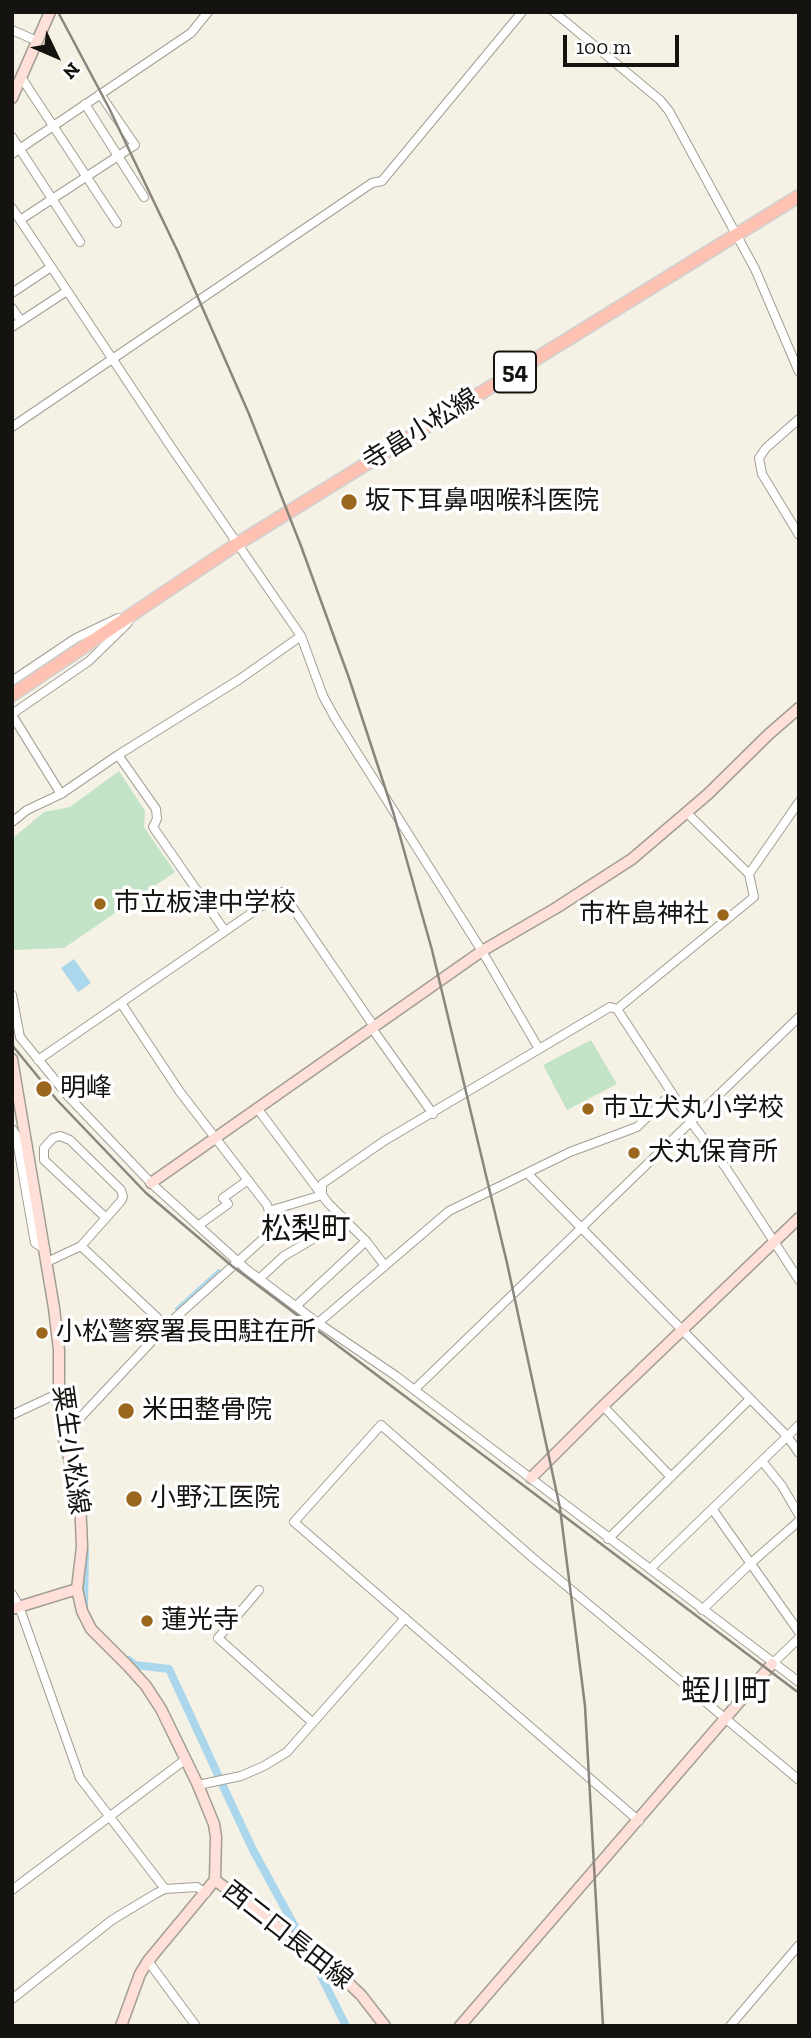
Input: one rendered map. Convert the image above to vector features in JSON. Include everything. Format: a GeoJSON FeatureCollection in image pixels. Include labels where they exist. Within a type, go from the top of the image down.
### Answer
{"type":"FeatureCollection","features":[{"type":"Feature","properties":{"kind":"main road","name":"寺畠小松線"},"geometry":{"type":"LineString","coordinates":[[12,695],[237,544],[796,197]]}},
{"type":"Feature","properties":{"kind":"street"},"geometry":{"type":"LineString","coordinates":[[12,98],[50,12]]}},
{"type":"Feature","properties":{"kind":"street"},"geometry":{"type":"LineString","coordinates":[[16,152],[191,33],[208,12]]}},
{"type":"Feature","properties":{"kind":"street"},"geometry":{"type":"LineString","coordinates":[[12,427],[372,183],[382,181],[522,12]]}},
{"type":"Feature","properties":{"kind":"street"},"geometry":{"type":"LineString","coordinates":[[554,12],[660,100],[669,111],[755,269],[799,372]]}},
{"type":"Feature","properties":{"kind":"street"},"geometry":{"type":"LineString","coordinates":[[12,30],[37,41]]}},
{"type":"Feature","properties":{"kind":"street"},"geometry":{"type":"LineString","coordinates":[[21,77],[117,223]]}},
{"type":"Feature","properties":{"kind":"street"},"geometry":{"type":"LineString","coordinates":[[20,220],[135,145],[100,94]]}},
{"type":"Feature","properties":{"kind":"street"},"geometry":{"type":"LineString","coordinates":[[85,104],[144,197]]}},
{"type":"Feature","properties":{"kind":"street"},"geometry":{"type":"LineString","coordinates":[[12,137],[16,152],[52,199],[80,242]]}},
{"type":"Feature","properties":{"kind":"street"},"geometry":{"type":"LineString","coordinates":[[12,208],[301,636],[323,696],[335,718],[482,951],[530,1038],[539,1049]]}},
{"type":"Feature","properties":{"kind":"street"},"geometry":{"type":"LineString","coordinates":[[12,293],[51,268]]}},
{"type":"Feature","properties":{"kind":"street"},"geometry":{"type":"LineString","coordinates":[[12,327],[67,291]]}},
{"type":"Feature","properties":{"kind":"street"},"geometry":{"type":"LineString","coordinates":[[12,308],[22,321]]}},
{"type":"Feature","properties":{"kind":"street"},"geometry":{"type":"LineString","coordinates":[[799,419],[766,448],[759,458],[762,474],[799,535]]}},
{"type":"Feature","properties":{"kind":"street"},"geometry":{"type":"LineString","coordinates":[[12,681],[76,638],[131,615]]}},
{"type":"Feature","properties":{"kind":"street"},"geometry":{"type":"LineString","coordinates":[[61,794],[12,714],[89,661],[127,624],[131,615]]}},
{"type":"Feature","properties":{"kind":"street"},"geometry":{"type":"LineString","coordinates":[[12,822],[27,810],[61,794],[240,679],[301,636]]}},
{"type":"Feature","properties":{"kind":"street"},"geometry":{"type":"LineString","coordinates":[[151,1183],[482,951],[632,859],[709,794],[799,708]]}},
{"type":"Feature","properties":{"kind":"street"},"geometry":{"type":"LineString","coordinates":[[118,755],[156,809],[157,819],[153,827],[225,931]]}},
{"type":"Feature","properties":{"kind":"street"},"geometry":{"type":"LineString","coordinates":[[749,874],[799,802]]}},
{"type":"Feature","properties":{"kind":"street"},"geometry":{"type":"LineString","coordinates":[[617,1009],[754,897],[749,874],[687,813]]}},
{"type":"Feature","properties":{"kind":"street"},"geometry":{"type":"LineString","coordinates":[[38,1060],[282,892],[433,1114]]}},
{"type":"Feature","properties":{"kind":"street"},"geometry":{"type":"LineString","coordinates":[[12,995],[20,1037],[68,1096],[151,1183],[238,1261],[318,1323],[414,1390],[799,1682]]}},
{"type":"Feature","properties":{"kind":"street"},"geometry":{"type":"LineString","coordinates":[[62,1436],[166,1326],[263,1239],[268,1228],[269,1211],[180,1092],[121,1003]]}},
{"type":"Feature","properties":{"kind":"street"},"geometry":{"type":"LineString","coordinates":[[322,1193],[322,1184],[384,1141],[610,1007],[617,1009],[799,1280]]}},
{"type":"Feature","properties":{"kind":"street"},"geometry":{"type":"LineString","coordinates":[[414,1390],[799,1017]]}},
{"type":"Feature","properties":{"kind":"street","name":"粟生小松線"},"geometry":{"type":"LineString","coordinates":[[12,1059],[45,1249],[59,1350],[62,1436],[80,1498],[82,1547],[77,1589],[82,1611],[91,1629],[146,1686],[161,1709],[186,1759],[214,1824],[215,1880]]}},
{"type":"Feature","properties":{"kind":"street"},"geometry":{"type":"LineString","coordinates":[[318,1323],[449,1211],[570,1152],[637,1127],[672,1093]]}},
{"type":"Feature","properties":{"kind":"street"},"geometry":{"type":"LineString","coordinates":[[257,1108],[328,1203],[366,1241],[386,1266]]}},
{"type":"Feature","properties":{"kind":"street"},"geometry":{"type":"LineString","coordinates":[[12,1129],[16,1135],[36,1243],[45,1249]]}},
{"type":"Feature","properties":{"kind":"street"},"geometry":{"type":"LineString","coordinates":[[47,1262],[81,1246],[106,1218],[121,1201],[121,1190],[71,1140],[60,1136],[53,1139],[44,1148],[44,1160],[106,1218]]}},
{"type":"Feature","properties":{"kind":"street"},"geometry":{"type":"LineString","coordinates":[[531,1177],[787,1437],[799,1453]]}},
{"type":"Feature","properties":{"kind":"street"},"geometry":{"type":"LineString","coordinates":[[199,1225],[228,1204],[223,1198],[248,1180]]}},
{"type":"Feature","properties":{"kind":"street"},"geometry":{"type":"LineString","coordinates":[[269,1211],[322,1193]]}},
{"type":"Feature","properties":{"kind":"street"},"geometry":{"type":"LineString","coordinates":[[531,1478],[799,1218]]}},
{"type":"Feature","properties":{"kind":"street"},"geometry":{"type":"LineString","coordinates":[[260,1279],[285,1256],[345,1220]]}},
{"type":"Feature","properties":{"kind":"street"},"geometry":{"type":"LineString","coordinates":[[296,1306],[366,1241]]}},
{"type":"Feature","properties":{"kind":"street"},"geometry":{"type":"LineString","coordinates":[[81,1246],[166,1326]]}},
{"type":"Feature","properties":{"kind":"street"},"geometry":{"type":"LineString","coordinates":[[12,1415],[59,1393]]}},
{"type":"Feature","properties":{"kind":"street"},"geometry":{"type":"LineString","coordinates":[[608,1539],[750,1399]]}},
{"type":"Feature","properties":{"kind":"street"},"geometry":{"type":"LineString","coordinates":[[603,1406],[671,1477]]}},
{"type":"Feature","properties":{"kind":"street"},"geometry":{"type":"LineString","coordinates":[[639,1821],[294,1522],[381,1425],[533,1558],[799,1780]]}},
{"type":"Feature","properties":{"kind":"street"},"geometry":{"type":"LineString","coordinates":[[650,1569],[799,1425]]}},
{"type":"Feature","properties":{"kind":"street"},"geometry":{"type":"LineString","coordinates":[[702,1610],[799,1518],[782,1486],[762,1461]]}},
{"type":"Feature","properties":{"kind":"street"},"geometry":{"type":"LineString","coordinates":[[713,1510],[799,1632]]}},
{"type":"Feature","properties":{"kind":"street"},"geometry":{"type":"LineString","coordinates":[[16,1608],[77,1589]]}},
{"type":"Feature","properties":{"kind":"street"},"geometry":{"type":"LineString","coordinates":[[259,1590],[218,1638],[312,1722]]}},
{"type":"Feature","properties":{"kind":"street"},"geometry":{"type":"LineString","coordinates":[[12,1594],[80,1778],[165,1889]]}},
{"type":"Feature","properties":{"kind":"street"},"geometry":{"type":"LineString","coordinates":[[198,1785],[241,1776],[287,1752],[405,1618]]}},
{"type":"Feature","properties":{"kind":"street"},"geometry":{"type":"LineString","coordinates":[[460,2026],[772,1664],[799,1638]]}},
{"type":"Feature","properties":{"kind":"street"},"geometry":{"type":"LineString","coordinates":[[12,1890],[186,1759]]}},
{"type":"Feature","properties":{"kind":"street"},"geometry":{"type":"LineString","coordinates":[[121,2026],[140,1974],[148,1961],[215,1880]]}},
{"type":"Feature","properties":{"kind":"street","name":"西二口長田線"},"geometry":{"type":"LineString","coordinates":[[215,1880],[339,1974],[361,1995],[384,2026]]}},
{"type":"Feature","properties":{"kind":"street"},"geometry":{"type":"LineString","coordinates":[[12,1999],[112,1920],[165,1889],[197,1887],[206,1894]]}},
{"type":"Feature","properties":{"kind":"street"},"geometry":{"type":"LineString","coordinates":[[730,2026],[799,1945]]}},
{"type":"Feature","properties":{"kind":"street"},"geometry":{"type":"LineString","coordinates":[[148,1961],[196,2026]]}},
{"type":"Feature","properties":{"kind":"green space"},"geometry":{"type":"Polygon","coordinates":[[[119,771],[145,811],[144,827],[175,872],[64,948],[12,950],[12,839],[44,812],[70,807],[119,771]]]}},
{"type":"Feature","properties":{"kind":"green space"},"geometry":{"type":"Polygon","coordinates":[[[591,1040],[617,1084],[567,1110],[543,1065],[591,1040]]]}},
{"type":"Feature","properties":{"kind":"water"},"geometry":{"type":"Polygon","coordinates":[[[74,959],[91,983],[78,992],[61,968],[74,959]]]}},
{"type":"Feature","properties":{"kind":"waterway"},"geometry":{"type":"LineString","coordinates":[[176,1309],[219,1270]]}},
{"type":"Feature","properties":{"kind":"waterway"},"geometry":{"type":"LineString","coordinates":[[72,1455],[82,1479],[85,1503]]}},
{"type":"Feature","properties":{"kind":"waterway"},"geometry":{"type":"LineString","coordinates":[[84,1608],[85,1551]]}},
{"type":"Feature","properties":{"kind":"waterway"},"geometry":{"type":"LineString","coordinates":[[129,1660],[135,1665],[169,1669],[219,1777]]}},
{"type":"Feature","properties":{"kind":"waterway"},"geometry":{"type":"LineString","coordinates":[[222,1784],[253,1850],[300,1936]]}},
{"type":"Feature","properties":{"kind":"waterway"},"geometry":{"type":"LineString","coordinates":[[316,1966],[346,2026]]}},
{"type":"Feature","properties":{"kind":"railway"},"geometry":{"type":"LineString","coordinates":[[58,12],[109,108],[178,252],[249,414],[349,678],[394,815],[432,950],[507,1263],[560,1508],[585,1706],[603,2026]]}},
{"type":"Feature","properties":{"kind":"railway"},"geometry":{"type":"LineString","coordinates":[[12,1045],[57,1100],[146,1193],[232,1266],[799,1693]]}},
{"type":"Feature","properties":{"kind":"place","name":"坂下耳鼻咽喉科医院"},"geometry":{"type":"Point","coordinates":[349,502]}},
{"type":"Feature","properties":{"kind":"place","name":"市立板津中学校"},"geometry":{"type":"Point","coordinates":[100,904]}},
{"type":"Feature","properties":{"kind":"place","name":"市杵島神社"},"geometry":{"type":"Point","coordinates":[723,915]}},
{"type":"Feature","properties":{"kind":"place","name":"明峰"},"geometry":{"type":"Point","coordinates":[44,1089]}},
{"type":"Feature","properties":{"kind":"place","name":"市立犬丸小学校"},"geometry":{"type":"Point","coordinates":[588,1109]}},
{"type":"Feature","properties":{"kind":"place","name":"犬丸保育所"},"geometry":{"type":"Point","coordinates":[634,1153]}},
{"type":"Feature","properties":{"kind":"place","name":"小松警察署長田駐在所"},"geometry":{"type":"Point","coordinates":[42,1333]}},
{"type":"Feature","properties":{"kind":"place","name":"米田整骨院"},"geometry":{"type":"Point","coordinates":[126,1411]}},
{"type":"Feature","properties":{"kind":"place","name":"小野江医院"},"geometry":{"type":"Point","coordinates":[134,1499]}},
{"type":"Feature","properties":{"kind":"place","name":"蓮光寺"},"geometry":{"type":"Point","coordinates":[147,1621]}},
{"type":"Feature","properties":{"kind":"district","name":"松梨町"},"geometry":{"type":"Point","coordinates":[306,1230]}},
{"type":"Feature","properties":{"kind":"district","name":"蛭川町"},"geometry":{"type":"Point","coordinates":[726,1692]}}]}
